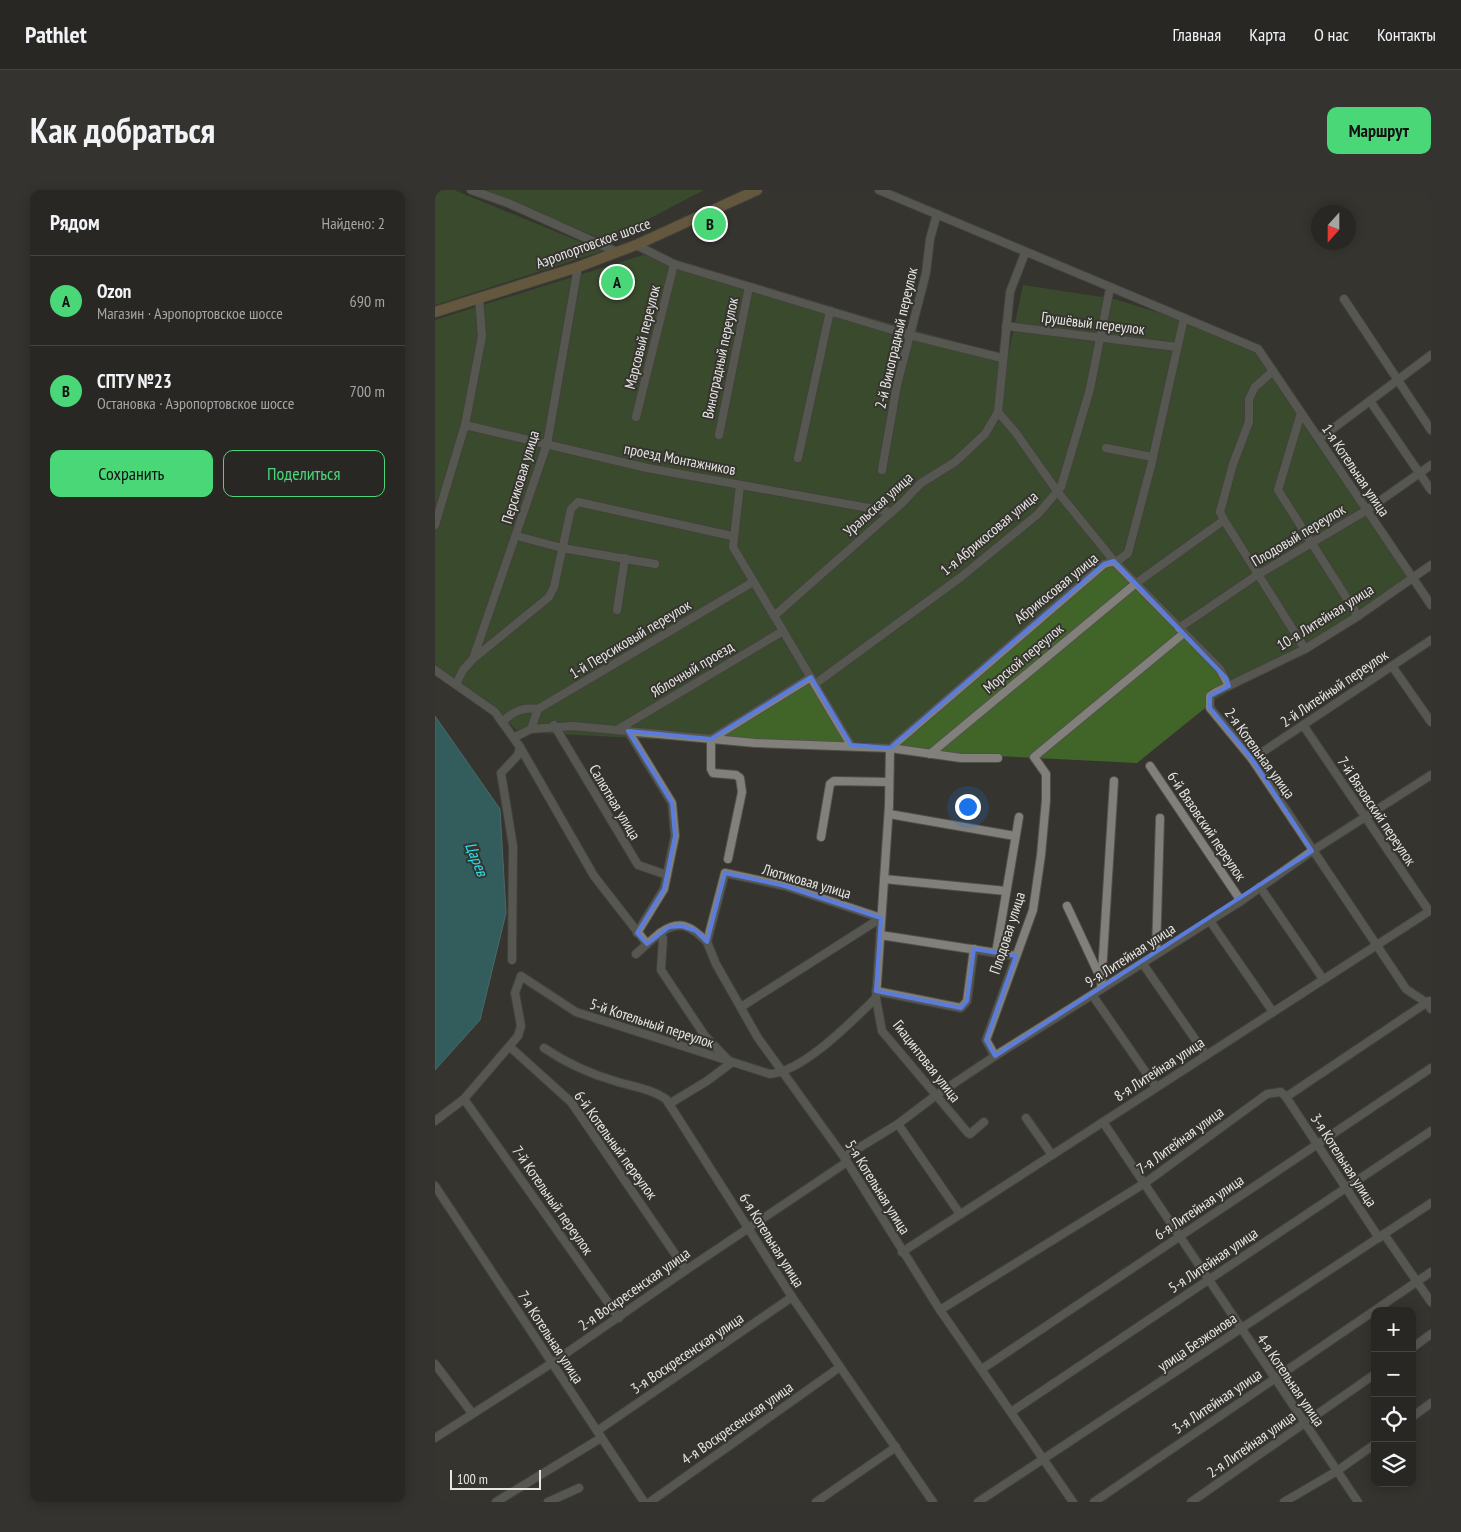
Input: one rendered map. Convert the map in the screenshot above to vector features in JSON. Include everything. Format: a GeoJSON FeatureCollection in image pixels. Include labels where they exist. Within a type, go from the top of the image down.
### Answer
{"type":"FeatureCollection","features":[{"type":"Feature","properties":{"kind":"main road","name":"Аэропортовское шоссе"},"geometry":{"type":"LineString","coordinates":[[435,312],[578,267],[636,245],[757,190]]}},
{"type":"Feature","properties":{"kind":"street"},"geometry":{"type":"LineString","coordinates":[[471,190],[508,203],[617,252]]}},
{"type":"Feature","properties":{"kind":"street"},"geometry":{"type":"LineString","coordinates":[[879,190],[1025,253],[1184,318]]}},
{"type":"Feature","properties":{"kind":"street","name":"2-й Виноградный переулок"},"geometry":{"type":"LineString","coordinates":[[882,470],[909,335],[926,273],[930,239],[937,214]]}},
{"type":"Feature","properties":{"kind":"street"},"geometry":{"type":"LineString","coordinates":[[636,245],[674,264],[909,335],[1002,358]]}},
{"type":"Feature","properties":{"kind":"street"},"geometry":{"type":"LineString","coordinates":[[998,412],[1010,292],[1025,253]]}},
{"type":"Feature","properties":{"kind":"street","name":"Марсовый переулок"},"geometry":{"type":"LineString","coordinates":[[637,417],[674,264]]}},
{"type":"Feature","properties":{"kind":"street","name":"Персиковая улица"},"geometry":{"type":"LineString","coordinates":[[473,659],[517,536],[547,444],[578,267]]}},
{"type":"Feature","properties":{"kind":"street","name":"Виноградный переулок"},"geometry":{"type":"LineString","coordinates":[[719,435],[749,286]]}},
{"type":"Feature","properties":{"kind":"street","name":"1-я Абрикосовая улица"},"geometry":{"type":"LineString","coordinates":[[711,739],[813,681],[961,577],[1038,514],[1061,487],[1073,451],[1102,337],[1110,288]]}},
{"type":"Feature","properties":{"kind":"street"},"geometry":{"type":"LineString","coordinates":[[435,525],[465,425],[482,336],[479,298]]}},
{"type":"Feature","properties":{"kind":"street"},"geometry":{"type":"LineString","coordinates":[[1345,299],[1397,381],[1431,430]]}},
{"type":"Feature","properties":{"kind":"street"},"geometry":{"type":"LineString","coordinates":[[798,458],[830,311]]}},
{"type":"Feature","properties":{"kind":"street","name":"Абрикосовая улица"},"geometry":{"type":"LineString","coordinates":[[890,748],[1104,564],[1128,553],[1184,318]]}},
{"type":"Feature","properties":{"kind":"street","name":"1-я Котельная улица"},"geometry":{"type":"LineString","coordinates":[[1184,318],[1258,349],[1431,606]]}},
{"type":"Feature","properties":{"kind":"street","name":"Грушёвый переулок"},"geometry":{"type":"LineString","coordinates":[[1006,326],[1177,347]]}},
{"type":"Feature","properties":{"kind":"street"},"geometry":{"type":"LineString","coordinates":[[1319,439],[1431,355]]}},
{"type":"Feature","properties":{"kind":"street"},"geometry":{"type":"LineString","coordinates":[[1273,371],[1255,387],[1249,399],[1249,422],[1233,464],[1220,512],[1223,520],[1305,649]]}},
{"type":"Feature","properties":{"kind":"street"},"geometry":{"type":"LineString","coordinates":[[1370,401],[1431,490]]}},
{"type":"Feature","properties":{"kind":"street","name":"2-я Котельная улица"},"geometry":{"type":"LineString","coordinates":[[998,412],[1016,433],[1057,491],[1114,561],[1219,669],[1229,686],[1210,696],[1209,708],[1252,760],[1406,988],[1430,1004]]}},
{"type":"Feature","properties":{"kind":"street","name":"Уральская улица"},"geometry":{"type":"LineString","coordinates":[[774,616],[921,483],[955,462],[985,434],[998,412]]}},
{"type":"Feature","properties":{"kind":"street"},"geometry":{"type":"LineString","coordinates":[[1301,413],[1278,490],[1358,616]]}},
{"type":"Feature","properties":{"kind":"street","name":"проезд Монтажников"},"geometry":{"type":"LineString","coordinates":[[465,425],[647,468],[891,512]]}},
{"type":"Feature","properties":{"kind":"street"},"geometry":{"type":"LineString","coordinates":[[1106,448],[1152,458]]}},
{"type":"Feature","properties":{"kind":"street","name":"Плодовый переулок"},"geometry":{"type":"LineString","coordinates":[[1034,758],[1181,630],[1258,575],[1367,510],[1431,465]]}},
{"type":"Feature","properties":{"kind":"street"},"geometry":{"type":"LineString","coordinates":[[740,485],[732,536],[733,547],[851,745]]}},
{"type":"Feature","properties":{"kind":"street"},"geometry":{"type":"LineString","coordinates":[[456,684],[463,670],[473,659],[549,597],[554,588],[571,509],[578,502],[732,536]]}},
{"type":"Feature","properties":{"kind":"street","name":"Морской переулок"},"geometry":{"type":"LineString","coordinates":[[930,754],[1135,584],[1223,520]]}},
{"type":"Feature","properties":{"kind":"street"},"geometry":{"type":"LineString","coordinates":[[517,536],[562,548],[655,564]]}},
{"type":"Feature","properties":{"kind":"street"},"geometry":{"type":"LineString","coordinates":[[617,610],[625,558]]}},
{"type":"Feature","properties":{"kind":"street","name":"10-я Литейная улица"},"geometry":{"type":"LineString","coordinates":[[1229,686],[1305,649],[1358,616],[1431,565]]}},
{"type":"Feature","properties":{"kind":"street","name":"1-й Персиковый переулок"},"geometry":{"type":"LineString","coordinates":[[538,709],[753,582]]}},
{"type":"Feature","properties":{"kind":"street","name":"Яблочный проезд"},"geometry":{"type":"LineString","coordinates":[[616,730],[783,631]]}},
{"type":"Feature","properties":{"kind":"street","name":"2-й Литейный переулок"},"geometry":{"type":"LineString","coordinates":[[1252,760],[1431,640]]}},
{"type":"Feature","properties":{"kind":"street"},"geometry":{"type":"LineString","coordinates":[[1393,666],[1431,722]]}},
{"type":"Feature","properties":{"kind":"street"},"geometry":{"type":"LineString","coordinates":[[435,670],[495,712],[515,737],[594,876],[647,944]]}},
{"type":"Feature","properties":{"kind":"street"},"geometry":{"type":"LineString","coordinates":[[502,722],[513,712],[526,707],[538,709],[531,728]]}},
{"type":"Feature","properties":{"kind":"street","name":"7-й Вязовский переулок"},"geometry":{"type":"LineString","coordinates":[[1303,725],[1364,818],[1430,911]]}},
{"type":"Feature","properties":{"kind":"street"},"geometry":{"type":"LineString","coordinates":[[515,737],[531,728],[554,726],[755,743],[851,745],[890,748],[961,758],[997,758]]}},
{"type":"Feature","properties":{"kind":"street","name":"Салютная улица"},"geometry":{"type":"LineString","coordinates":[[554,726],[638,866],[667,875]]}},
{"type":"Feature","properties":{"kind":"street"},"geometry":{"type":"LineString","coordinates":[[628,731],[672,803],[675,836],[664,889],[637,933]]}},
{"type":"Feature","properties":{"kind":"street"},"geometry":{"type":"LineString","coordinates":[[711,739],[711,769],[713,773],[736,775],[742,784],[743,792],[728,859]]}},
{"type":"Feature","properties":{"kind":"street"},"geometry":{"type":"LineString","coordinates":[[512,960],[513,846],[501,773],[519,755],[521,747]]}},
{"type":"Feature","properties":{"kind":"street","name":"Гиацинтовая улица"},"geometry":{"type":"LineString","coordinates":[[890,748],[889,814],[876,995],[882,1031],[968,1133],[970,1134],[984,1122]]}},
{"type":"Feature","properties":{"kind":"street","name":"Плодовая улица"},"geometry":{"type":"LineString","coordinates":[[995,1056],[985,1040],[1033,910],[1041,855],[1046,774],[1034,758]]}},
{"type":"Feature","properties":{"kind":"street","name":"6-й Вязовский переулок"},"geometry":{"type":"LineString","coordinates":[[1150,766],[1241,901]]}},
{"type":"Feature","properties":{"kind":"street","name":"9-я Литейная улица"},"geometry":{"type":"LineString","coordinates":[[846,1160],[935,1096],[995,1056],[1093,996],[1101,989],[1143,964],[1156,953],[1210,921],[1312,851],[1431,775]]}},
{"type":"Feature","properties":{"kind":"street"},"geometry":{"type":"LineString","coordinates":[[821,837],[830,784],[834,781],[889,782]]}},
{"type":"Feature","properties":{"kind":"street"},"geometry":{"type":"LineString","coordinates":[[1101,989],[1114,781]]}},
{"type":"Feature","properties":{"kind":"street"},"geometry":{"type":"LineString","coordinates":[[889,814],[1015,836]]}},
{"type":"Feature","properties":{"kind":"street"},"geometry":{"type":"LineString","coordinates":[[996,953],[1019,817]]}},
{"type":"Feature","properties":{"kind":"street"},"geometry":{"type":"LineString","coordinates":[[1156,953],[1160,818]]}},
{"type":"Feature","properties":{"kind":"street","name":"Лютиковая улица"},"geometry":{"type":"LineString","coordinates":[[707,942],[725,873],[785,886],[881,918]]}},
{"type":"Feature","properties":{"kind":"street"},"geometry":{"type":"LineString","coordinates":[[884,879],[1006,891]]}},
{"type":"Feature","properties":{"kind":"street","name":"6-й Вязовский переулок"},"geometry":{"type":"LineString","coordinates":[[1260,887],[1323,979]]}},
{"type":"Feature","properties":{"kind":"street"},"geometry":{"type":"LineString","coordinates":[[1067,906],[1102,980]]}},
{"type":"Feature","properties":{"kind":"street","name":"8-я Литейная улица"},"geometry":{"type":"LineString","coordinates":[[902,1252],[1430,911]]}},
{"type":"Feature","properties":{"kind":"street"},"geometry":{"type":"LineString","coordinates":[[741,1007],[881,918]]}},
{"type":"Feature","properties":{"kind":"street"},"geometry":{"type":"LineString","coordinates":[[1210,921],[1273,1012]]}},
{"type":"Feature","properties":{"kind":"street"},"geometry":{"type":"LineString","coordinates":[[636,954],[674,925],[696,931],[707,942]]}},
{"type":"Feature","properties":{"kind":"street"},"geometry":{"type":"LineString","coordinates":[[660,934],[663,938],[661,970],[705,1036],[731,1063],[714,1077],[669,1104]]}},
{"type":"Feature","properties":{"kind":"street"},"geometry":{"type":"LineString","coordinates":[[880,935],[1016,956]]}},
{"type":"Feature","properties":{"kind":"street","name":"5-я Котельная улица"},"geometry":{"type":"LineString","coordinates":[[707,942],[716,964],[758,1038],[846,1160],[940,1310],[1073,1502]]}},
{"type":"Feature","properties":{"kind":"street"},"geometry":{"type":"LineString","coordinates":[[783,1073],[830,1040],[876,995],[961,1008],[967,1001],[974,950]]}},
{"type":"Feature","properties":{"kind":"street"},"geometry":{"type":"LineString","coordinates":[[1143,964],[1206,1055]]}},
{"type":"Feature","properties":{"kind":"street","name":"5-й Котельный переулок"},"geometry":{"type":"LineString","coordinates":[[510,1047],[519,1036],[521,1026],[515,993],[521,976],[576,1012],[731,1063],[748,1066],[770,1074],[783,1073]]}},
{"type":"Feature","properties":{"kind":"street"},"geometry":{"type":"LineString","coordinates":[[1093,996],[1156,1087]]}},
{"type":"Feature","properties":{"kind":"street"},"geometry":{"type":"LineString","coordinates":[[1286,1097],[1430,1004]]}},
{"type":"Feature","properties":{"kind":"street"},"geometry":{"type":"LineString","coordinates":[[435,1121],[464,1099],[510,1047]]}},
{"type":"Feature","properties":{"kind":"street","name":"6-й Котельный переулок"},"geometry":{"type":"LineString","coordinates":[[510,1047],[577,1108],[686,1270]]}},
{"type":"Feature","properties":{"kind":"street","name":"6-я Котельная улица"},"geometry":{"type":"LineString","coordinates":[[544,1048],[557,1057],[606,1078],[654,1092],[665,1099],[792,1297],[933,1502]]}},
{"type":"Feature","properties":{"kind":"street","name":"6-я Литейная улица"},"geometry":{"type":"LineString","coordinates":[[982,1368],[1431,1068]]}},
{"type":"Feature","properties":{"kind":"street","name":"7-я Литейная улица"},"geometry":{"type":"LineString","coordinates":[[940,1310],[1145,1183],[1267,1094],[1275,1091],[1281,1092],[1286,1097]]}},
{"type":"Feature","properties":{"kind":"street","name":"3-я Котельная улица"},"geometry":{"type":"LineString","coordinates":[[1286,1097],[1346,1188],[1431,1302]]}},
{"type":"Feature","properties":{"kind":"street","name":"7-й Котельный переулок"},"geometry":{"type":"LineString","coordinates":[[464,1099],[619,1318]]}},
{"type":"Feature","properties":{"kind":"street"},"geometry":{"type":"LineString","coordinates":[[1026,1118],[1052,1155]]}},
{"type":"Feature","properties":{"kind":"street","name":"4-я Котельная улица"},"geometry":{"type":"LineString","coordinates":[[1103,1122],[1303,1424],[1358,1502]]}},
{"type":"Feature","properties":{"kind":"street"},"geometry":{"type":"LineString","coordinates":[[898,1124],[960,1214]]}},
{"type":"Feature","properties":{"kind":"street","name":"5-я Литейная улица"},"geometry":{"type":"LineString","coordinates":[[1011,1412],[1431,1131]]}},
{"type":"Feature","properties":{"kind":"street","name":"2-я Воскресенская улица"},"geometry":{"type":"LineString","coordinates":[[435,1438],[619,1318],[846,1160]]}},
{"type":"Feature","properties":{"kind":"street","name":"7-я Котельная улица"},"geometry":{"type":"LineString","coordinates":[[435,1186],[644,1502]]}},
{"type":"Feature","properties":{"kind":"street","name":"улица Безжонова"},"geometry":{"type":"LineString","coordinates":[[978,1502],[1431,1203]]}},
{"type":"Feature","properties":{"kind":"street","name":"3-я Литейная улица"},"geometry":{"type":"LineString","coordinates":[[1094,1502],[1431,1272]]}},
{"type":"Feature","properties":{"kind":"street","name":"3-я Воскресенская улица"},"geometry":{"type":"LineString","coordinates":[[495,1502],[599,1434],[792,1297]]}},
{"type":"Feature","properties":{"kind":"street"},"geometry":{"type":"LineString","coordinates":[[1416,1345],[1431,1334]]}},
{"type":"Feature","properties":{"kind":"street"},"geometry":{"type":"LineString","coordinates":[[435,1364],[472,1413]]}},
{"type":"Feature","properties":{"kind":"street","name":"4-я Воскресенская улица"},"geometry":{"type":"LineString","coordinates":[[650,1502],[840,1367]]}},
{"type":"Feature","properties":{"kind":"street","name":"2-я Литейная улица"},"geometry":{"type":"LineString","coordinates":[[1191,1502],[1371,1377]]}},
{"type":"Feature","properties":{"kind":"street"},"geometry":{"type":"LineString","coordinates":[[1416,1414],[1431,1403]]}},
{"type":"Feature","properties":{"kind":"street"},"geometry":{"type":"LineString","coordinates":[[816,1502],[896,1447]]}},
{"type":"Feature","properties":{"kind":"street"},"geometry":{"type":"LineString","coordinates":[[1284,1502],[1337,1471],[1371,1447]]}},
{"type":"Feature","properties":{"kind":"street"},"geometry":{"type":"LineString","coordinates":[[548,1502],[579,1488]]}},
{"type":"Feature","properties":{"kind":"highlighted area"},"geometry":{"type":"Polygon","coordinates":[[[1114,561],[1226,678],[1229,686],[1210,696],[1210,708],[1252,759],[1312,851],[995,1056],[986,1040],[1016,956],[974,949],[967,1001],[961,1008],[876,991],[881,918],[785,886],[725,873],[707,942],[696,931],[682,926],[669,927],[647,944],[637,933],[664,889],[675,836],[672,803],[628,731],[711,739],[811,677],[851,745],[890,748],[1104,564],[1114,561]]]}},
{"type":"Feature","properties":{"kind":"green space"},"geometry":{"type":"Polygon","coordinates":[[[435,190],[454,190],[603,251],[435,305],[435,190]]]}},
{"type":"Feature","properties":{"kind":"green space"},"geometry":{"type":"Polygon","coordinates":[[[473,190],[704,190],[618,235],[598,237],[473,190]]]}},
{"type":"Feature","properties":{"kind":"green space"},"geometry":{"type":"Polygon","coordinates":[[[643,255],[1008,356],[1023,285],[1115,299],[1178,319],[1255,353],[1410,580],[1215,700],[1137,763],[518,732],[489,702],[435,668],[435,320],[643,255]]]}},
{"type":"Feature","properties":{"kind":"water","name":"Царев"},"geometry":{"type":"Polygon","coordinates":[[[435,716],[500,809],[506,913],[480,1020],[435,1070],[435,716]]]}},
{"type":"Feature","properties":{"kind":"place","name":"СПТУ №23"},"geometry":{"type":"Point","coordinates":[710,224]}},
{"type":"Feature","properties":{"kind":"place","name":"Ozon"},"geometry":{"type":"Point","coordinates":[617,282]}}]}
